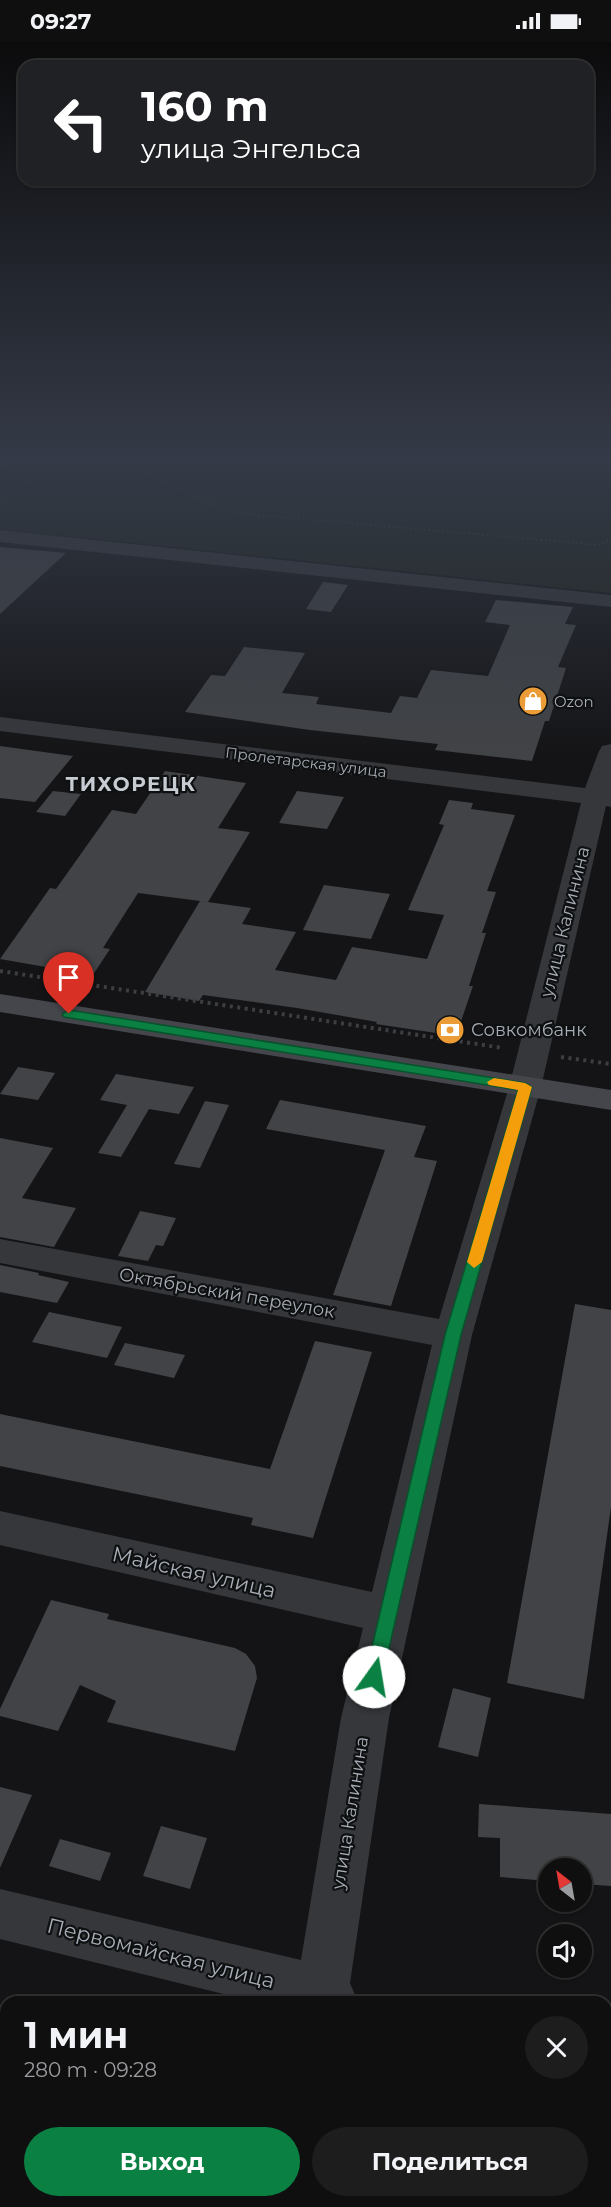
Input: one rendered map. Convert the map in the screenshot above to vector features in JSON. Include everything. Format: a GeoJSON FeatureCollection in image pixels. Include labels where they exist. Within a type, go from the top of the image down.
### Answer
{"type":"FeatureCollection","features":[{"type":"Feature","properties":{"kind":"main road"},"geometry":{"type":"LineString","coordinates":[[0,1003],[529,1070],[611,1100]]}},
{"type":"Feature","properties":{"kind":"street"},"geometry":{"type":"LineString","coordinates":[[198,557],[611,601]]}},
{"type":"Feature","properties":{"kind":"street","name":"Пролетарская улица"},"geometry":{"type":"LineString","coordinates":[[0,724],[603,798]]}},
{"type":"Feature","properties":{"kind":"street","name":"улица Калинина"},"geometry":{"type":"LineString","coordinates":[[327,1996],[365,1718],[388,1615],[453,1335],[529,1070],[603,798],[611,751]]}},
{"type":"Feature","properties":{"kind":"street","name":"Октябрьский переулок"},"geometry":{"type":"LineString","coordinates":[[0,1251],[453,1335]]}},
{"type":"Feature","properties":{"kind":"street","name":"Майская улица"},"geometry":{"type":"LineString","coordinates":[[0,1528],[388,1615]]}},
{"type":"Feature","properties":{"kind":"street","name":"Первомайская улица"},"geometry":{"type":"LineString","coordinates":[[0,1914],[323,1996]]}},
{"type":"Feature","properties":{"kind":"path"},"geometry":{"type":"LineString","coordinates":[[0,971],[529,1070],[611,1064]]}},
{"type":"Feature","properties":{"kind":"shaded area"},"geometry":{"type":"Polygon","coordinates":[[[268,557],[611,557],[611,593],[268,557]]]}},
{"type":"Feature","properties":{"kind":"building"},"geometry":{"type":"Polygon","coordinates":[[[0,557],[62,557],[0,614],[0,557]]]}},
{"type":"Feature","properties":{"kind":"building"},"geometry":{"type":"Polygon","coordinates":[[[323,582],[348,585],[331,612],[306,609],[323,582]]]}},
{"type":"Feature","properties":{"kind":"building"},"geometry":{"type":"Polygon","coordinates":[[[496,600],[573,607],[565,624],[576,625],[558,667],[566,668],[549,721],[545,721],[532,761],[435,750],[438,744],[310,730],[185,712],[211,675],[225,676],[244,647],[305,653],[282,693],[319,697],[316,704],[391,713],[400,696],[417,698],[431,670],[488,676],[510,625],[485,622],[496,600]]]}},
{"type":"Feature","properties":{"kind":"building"},"geometry":{"type":"Polygon","coordinates":[[[0,746],[73,756],[35,802],[0,798],[0,746]]]}},
{"type":"Feature","properties":{"kind":"building"},"geometry":{"type":"Polygon","coordinates":[[[165,771],[246,783],[218,828],[250,832],[208,902],[138,893],[103,948],[110,949],[89,981],[58,977],[63,970],[0,959],[50,888],[56,889],[112,810],[136,814],[165,771]]]}},
{"type":"Feature","properties":{"kind":"building"},"geometry":{"type":"Polygon","coordinates":[[[53,791],[81,794],[65,816],[36,812],[53,791]]]}},
{"type":"Feature","properties":{"kind":"building"},"geometry":{"type":"Polygon","coordinates":[[[297,791],[344,797],[327,829],[279,823],[297,791]]]}},
{"type":"Feature","properties":{"kind":"building"},"geometry":{"type":"Polygon","coordinates":[[[449,800],[473,803],[471,809],[515,815],[487,891],[496,892],[482,933],[486,933],[469,986],[473,986],[456,1036],[376,1024],[377,1022],[297,1008],[203,995],[199,1001],[145,992],[200,901],[251,908],[242,924],[296,932],[275,970],[336,980],[352,947],[427,959],[444,915],[408,910],[444,825],[439,824],[449,800]]]}},
{"type":"Feature","properties":{"kind":"building"},"geometry":{"type":"Polygon","coordinates":[[[324,885],[390,894],[371,939],[303,930],[324,885]]]}},
{"type":"Feature","properties":{"kind":"building"},"geometry":{"type":"Polygon","coordinates":[[[18,1067],[55,1073],[38,1100],[0,1094],[18,1067]]]}},
{"type":"Feature","properties":{"kind":"building"},"geometry":{"type":"Polygon","coordinates":[[[116,1074],[194,1087],[179,1114],[149,1109],[121,1157],[98,1153],[127,1105],[100,1100],[116,1074]]]}},
{"type":"Feature","properties":{"kind":"building"},"geometry":{"type":"Polygon","coordinates":[[[280,1100],[426,1126],[414,1157],[437,1161],[391,1306],[333,1295],[385,1150],[266,1129],[280,1100]]]}},
{"type":"Feature","properties":{"kind":"building"},"geometry":{"type":"Polygon","coordinates":[[[205,1101],[229,1105],[200,1168],[174,1164],[205,1101]]]}},
{"type":"Feature","properties":{"kind":"building"},"geometry":{"type":"Polygon","coordinates":[[[0,1138],[53,1148],[22,1198],[76,1208],[54,1247],[0,1237],[0,1138]]]}},
{"type":"Feature","properties":{"kind":"building"},"geometry":{"type":"Polygon","coordinates":[[[140,1211],[176,1218],[163,1246],[156,1245],[148,1261],[118,1256],[140,1211]]]}},
{"type":"Feature","properties":{"kind":"building"},"geometry":{"type":"Polygon","coordinates":[[[0,1265],[69,1282],[57,1303],[0,1292],[0,1265]]]}},
{"type":"Feature","properties":{"kind":"building"},"geometry":{"type":"Polygon","coordinates":[[[575,1304],[611,1310],[611,1507],[584,1699],[507,1683],[575,1304]]]}},
{"type":"Feature","properties":{"kind":"building"},"geometry":{"type":"Polygon","coordinates":[[[49,1312],[122,1327],[107,1358],[32,1342],[49,1312]]]}},
{"type":"Feature","properties":{"kind":"building"},"geometry":{"type":"Polygon","coordinates":[[[315,1341],[372,1352],[313,1538],[251,1525],[253,1518],[0,1466],[0,1414],[270,1469],[315,1341]]]}},
{"type":"Feature","properties":{"kind":"building"},"geometry":{"type":"Polygon","coordinates":[[[125,1343],[185,1355],[174,1378],[114,1365],[125,1343]]]}},
{"type":"Feature","properties":{"kind":"building"},"geometry":{"type":"Polygon","coordinates":[[[51,1600],[109,1614],[107,1619],[235,1648],[246,1654],[255,1666],[257,1678],[235,1751],[107,1722],[116,1701],[80,1685],[58,1731],[0,1716],[0,1709],[51,1600]]]}},
{"type":"Feature","properties":{"kind":"building"},"geometry":{"type":"Polygon","coordinates":[[[453,1688],[491,1698],[478,1757],[438,1747],[453,1688]]]}},
{"type":"Feature","properties":{"kind":"building"},"geometry":{"type":"Polygon","coordinates":[[[0,1787],[32,1795],[0,1868],[0,1787]]]}},
{"type":"Feature","properties":{"kind":"building"},"geometry":{"type":"Polygon","coordinates":[[[479,1804],[611,1814],[611,1886],[592,1885],[592,1858],[538,1858],[538,1880],[500,1877],[500,1838],[478,1837],[479,1804]]]}},
{"type":"Feature","properties":{"kind":"building"},"geometry":{"type":"Polygon","coordinates":[[[161,1826],[207,1838],[190,1889],[143,1876],[161,1826]]]}},
{"type":"Feature","properties":{"kind":"building"},"geometry":{"type":"Polygon","coordinates":[[[60,1839],[111,1853],[100,1881],[49,1866],[60,1839]]]}},
{"type":"Feature","properties":{"kind":"slow traffic"},"geometry":{"type":"LineString","coordinates":[[474,1262],[525,1087],[494,1082]]}},
{"type":"Feature","properties":{"kind":"place","name":"Ozon"},"geometry":{"type":"Point","coordinates":[533,701]}},
{"type":"Feature","properties":{"kind":"place","name":"Совкомбанк"},"geometry":{"type":"Point","coordinates":[450,1030]}},
{"type":"Feature","properties":{"kind":"district","name":"ТИХОРЕЦК"},"geometry":{"type":"Point","coordinates":[131,784]}},
{"type":"Feature","properties":{"kind":"route"},"geometry":{"type":"LineString","coordinates":[[69,1014],[525,1087],[453,1335],[374,1677]]}}]}
